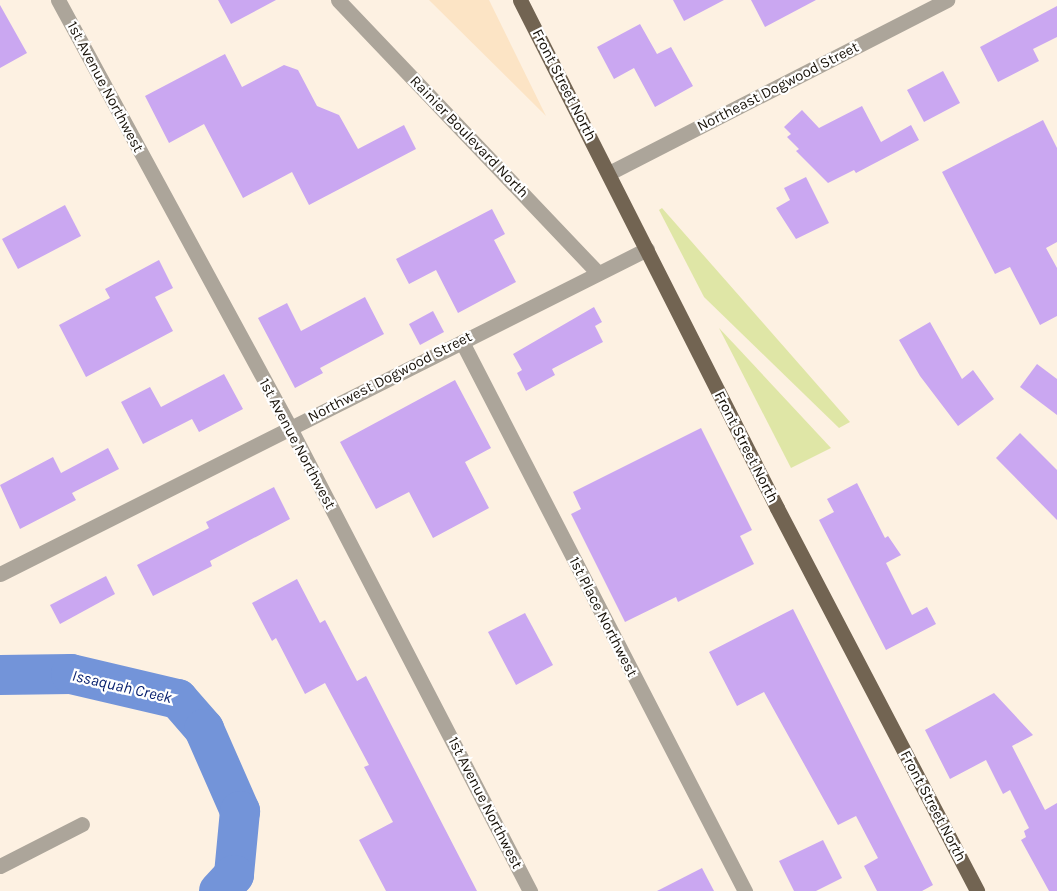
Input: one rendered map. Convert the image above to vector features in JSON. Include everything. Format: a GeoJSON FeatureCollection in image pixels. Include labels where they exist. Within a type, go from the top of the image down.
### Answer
{"type":"FeatureCollection","features":[{"type":"Feature","properties":{"kind":"main road","name":"Front Street North"},"geometry":{"type":"LineString","coordinates":[[520,0],[777,508],[977,891]]}},
{"type":"Feature","properties":{"kind":"street","name":"1st Avenue Northwest"},"geometry":{"type":"LineString","coordinates":[[58,0],[290,428],[530,891]]}},
{"type":"Feature","properties":{"kind":"street","name":"Rainier Boulevard North"},"geometry":{"type":"LineString","coordinates":[[338,0],[598,273]]}},
{"type":"Feature","properties":{"kind":"street","name":"Northeast Dogwood Street"},"geometry":{"type":"LineString","coordinates":[[609,173],[947,0]]}},
{"type":"Feature","properties":{"kind":"street","name":"Northwest Dogwood Street"},"geometry":{"type":"LineString","coordinates":[[0,574],[647,249]]}},
{"type":"Feature","properties":{"kind":"street","name":"1st Place Northwest"},"geometry":{"type":"LineString","coordinates":[[462,342],[745,891]]}},
{"type":"Feature","properties":{"kind":"street"},"geometry":{"type":"LineString","coordinates":[[0,866],[82,824]]}},
{"type":"Feature","properties":{"kind":"shaded area"},"geometry":{"type":"Polygon","coordinates":[[[429,0],[489,0],[546,116],[429,0]]]}},
{"type":"Feature","properties":{"kind":"green space"},"geometry":{"type":"Polygon","coordinates":[[[662,208],[850,422],[839,428],[704,297],[659,210],[662,208]]]}},
{"type":"Feature","properties":{"kind":"green space"},"geometry":{"type":"Polygon","coordinates":[[[719,328],[736,346],[831,448],[791,468],[719,328]]]}},
{"type":"Feature","properties":{"kind":"building"},"geometry":{"type":"Polygon","coordinates":[[[218,0],[276,0],[231,24],[218,0]]]}},
{"type":"Feature","properties":{"kind":"building"},"geometry":{"type":"Polygon","coordinates":[[[673,0],[724,0],[684,21],[673,0]]]}},
{"type":"Feature","properties":{"kind":"building"},"geometry":{"type":"Polygon","coordinates":[[[751,0],[816,0],[765,27],[751,0]]]}},
{"type":"Feature","properties":{"kind":"building"},"geometry":{"type":"Polygon","coordinates":[[[0,5],[27,53],[0,68],[0,5]]]}},
{"type":"Feature","properties":{"kind":"building"},"geometry":{"type":"Polygon","coordinates":[[[1057,6],[1057,37],[1033,49],[1039,61],[998,82],[980,47],[1057,6]]]}},
{"type":"Feature","properties":{"kind":"building"},"geometry":{"type":"Polygon","coordinates":[[[640,24],[657,54],[671,47],[693,86],[655,107],[634,68],[614,79],[597,47],[640,24]]]}},
{"type":"Feature","properties":{"kind":"building"},"geometry":{"type":"Polygon","coordinates":[[[225,54],[242,87],[284,65],[298,70],[317,106],[339,115],[358,149],[404,125],[416,149],[309,205],[292,172],[243,198],[204,124],[169,143],[145,96],[225,54]]]}},
{"type":"Feature","properties":{"kind":"building"},"geometry":{"type":"Polygon","coordinates":[[[943,71],[960,103],[924,122],[907,90],[943,71]]]}},
{"type":"Feature","properties":{"kind":"building"},"geometry":{"type":"Polygon","coordinates":[[[862,106],[881,142],[911,125],[919,140],[856,173],[854,170],[828,183],[796,151],[799,149],[787,137],[791,134],[784,127],[802,110],[819,128],[862,106]]]}},
{"type":"Feature","properties":{"kind":"building"},"geometry":{"type":"Polygon","coordinates":[[[1043,120],[1057,148],[1057,242],[1046,248],[1057,268],[1057,316],[1040,325],[1010,267],[995,274],[942,172],[1043,120]]]}},
{"type":"Feature","properties":{"kind":"building"},"geometry":{"type":"Polygon","coordinates":[[[806,177],[829,223],[796,239],[776,208],[790,200],[784,188],[806,177]]]}},
{"type":"Feature","properties":{"kind":"building"},"geometry":{"type":"Polygon","coordinates":[[[65,205],[81,236],[18,269],[2,239],[65,205]]]}},
{"type":"Feature","properties":{"kind":"building"},"geometry":{"type":"Polygon","coordinates":[[[492,209],[505,234],[494,240],[516,282],[458,313],[436,270],[409,284],[396,259],[492,209]]]}},
{"type":"Feature","properties":{"kind":"building"},"geometry":{"type":"Polygon","coordinates":[[[159,260],[173,288],[155,297],[173,331],[86,377],[59,325],[110,298],[105,289],[159,260]]]}},
{"type":"Feature","properties":{"kind":"building"},"geometry":{"type":"Polygon","coordinates":[[[365,297],[384,334],[320,368],[323,373],[295,388],[258,318],[287,303],[301,331],[365,297]]]}},
{"type":"Feature","properties":{"kind":"building"},"geometry":{"type":"Polygon","coordinates":[[[594,307],[602,322],[595,326],[603,342],[552,369],[555,375],[526,391],[517,373],[522,370],[513,354],[594,307]]]}},
{"type":"Feature","properties":{"kind":"building"},"geometry":{"type":"Polygon","coordinates":[[[433,311],[444,332],[420,345],[409,324],[433,311]]]}},
{"type":"Feature","properties":{"kind":"building"},"geometry":{"type":"Polygon","coordinates":[[[930,322],[962,379],[973,370],[994,399],[958,426],[920,376],[899,340],[930,322]]]}},
{"type":"Feature","properties":{"kind":"building"},"geometry":{"type":"Polygon","coordinates":[[[1037,364],[1057,379],[1057,415],[1020,387],[1037,364]]]}},
{"type":"Feature","properties":{"kind":"building"},"geometry":{"type":"Polygon","coordinates":[[[224,374],[243,409],[199,432],[192,419],[143,444],[121,402],[150,387],[161,407],[224,374]]]}},
{"type":"Feature","properties":{"kind":"building"},"geometry":{"type":"Polygon","coordinates":[[[455,380],[491,448],[465,462],[489,508],[433,538],[409,492],[376,509],[340,442],[455,380]]]}},
{"type":"Feature","properties":{"kind":"building"},"geometry":{"type":"Polygon","coordinates":[[[701,428],[752,530],[740,536],[754,564],[678,602],[676,597],[625,622],[571,514],[581,509],[573,492],[701,428]]]}},
{"type":"Feature","properties":{"kind":"building"},"geometry":{"type":"Polygon","coordinates":[[[1020,433],[1057,470],[1057,520],[996,458],[1020,433]]]}},
{"type":"Feature","properties":{"kind":"building"},"geometry":{"type":"Polygon","coordinates":[[[108,448],[119,469],[72,493],[76,500],[20,529],[0,485],[53,457],[61,473],[108,448]]]}},
{"type":"Feature","properties":{"kind":"building"},"geometry":{"type":"Polygon","coordinates":[[[857,483],[885,538],[888,536],[901,555],[886,563],[912,615],[927,607],[936,624],[886,650],[819,520],[834,512],[827,499],[857,483]]]}},
{"type":"Feature","properties":{"kind":"building"},"geometry":{"type":"Polygon","coordinates":[[[274,487],[290,519],[210,561],[212,566],[153,596],[137,565],[209,528],[206,522],[274,487]]]}},
{"type":"Feature","properties":{"kind":"building"},"geometry":{"type":"Polygon","coordinates":[[[106,576],[115,594],[60,624],[50,605],[106,576]]]}},
{"type":"Feature","properties":{"kind":"building"},"geometry":{"type":"Polygon","coordinates":[[[297,579],[320,623],[325,620],[357,681],[366,676],[477,891],[386,891],[359,840],[393,822],[364,767],[369,765],[325,683],[305,694],[276,638],[272,641],[252,603],[297,579]]]}},
{"type":"Feature","properties":{"kind":"building"},"geometry":{"type":"Polygon","coordinates":[[[793,609],[933,885],[922,891],[877,891],[864,866],[878,858],[856,816],[838,825],[764,692],[737,706],[709,652],[793,609]]]}},
{"type":"Feature","properties":{"kind":"building"},"geometry":{"type":"Polygon","coordinates":[[[525,613],[553,665],[516,685],[488,632],[525,613]]]}},
{"type":"Feature","properties":{"kind":"building"},"geometry":{"type":"Polygon","coordinates":[[[994,693],[1033,735],[1012,746],[1045,810],[1057,803],[1057,891],[1049,891],[1021,840],[1026,837],[1024,831],[1029,828],[1010,790],[1003,794],[986,760],[950,779],[925,730],[994,693]]]}},
{"type":"Feature","properties":{"kind":"building"},"geometry":{"type":"Polygon","coordinates":[[[823,840],[842,878],[816,891],[794,891],[779,861],[823,840]]]}},
{"type":"Feature","properties":{"kind":"building"},"geometry":{"type":"Polygon","coordinates":[[[702,868],[714,891],[657,891],[702,868]]]}},
{"type":"Feature","properties":{"kind":"waterway","name":"Issaquah Creek"},"geometry":{"type":"LineString","coordinates":[[0,675],[71,674],[178,699],[204,729],[240,811],[234,875],[219,891]]}}]}
